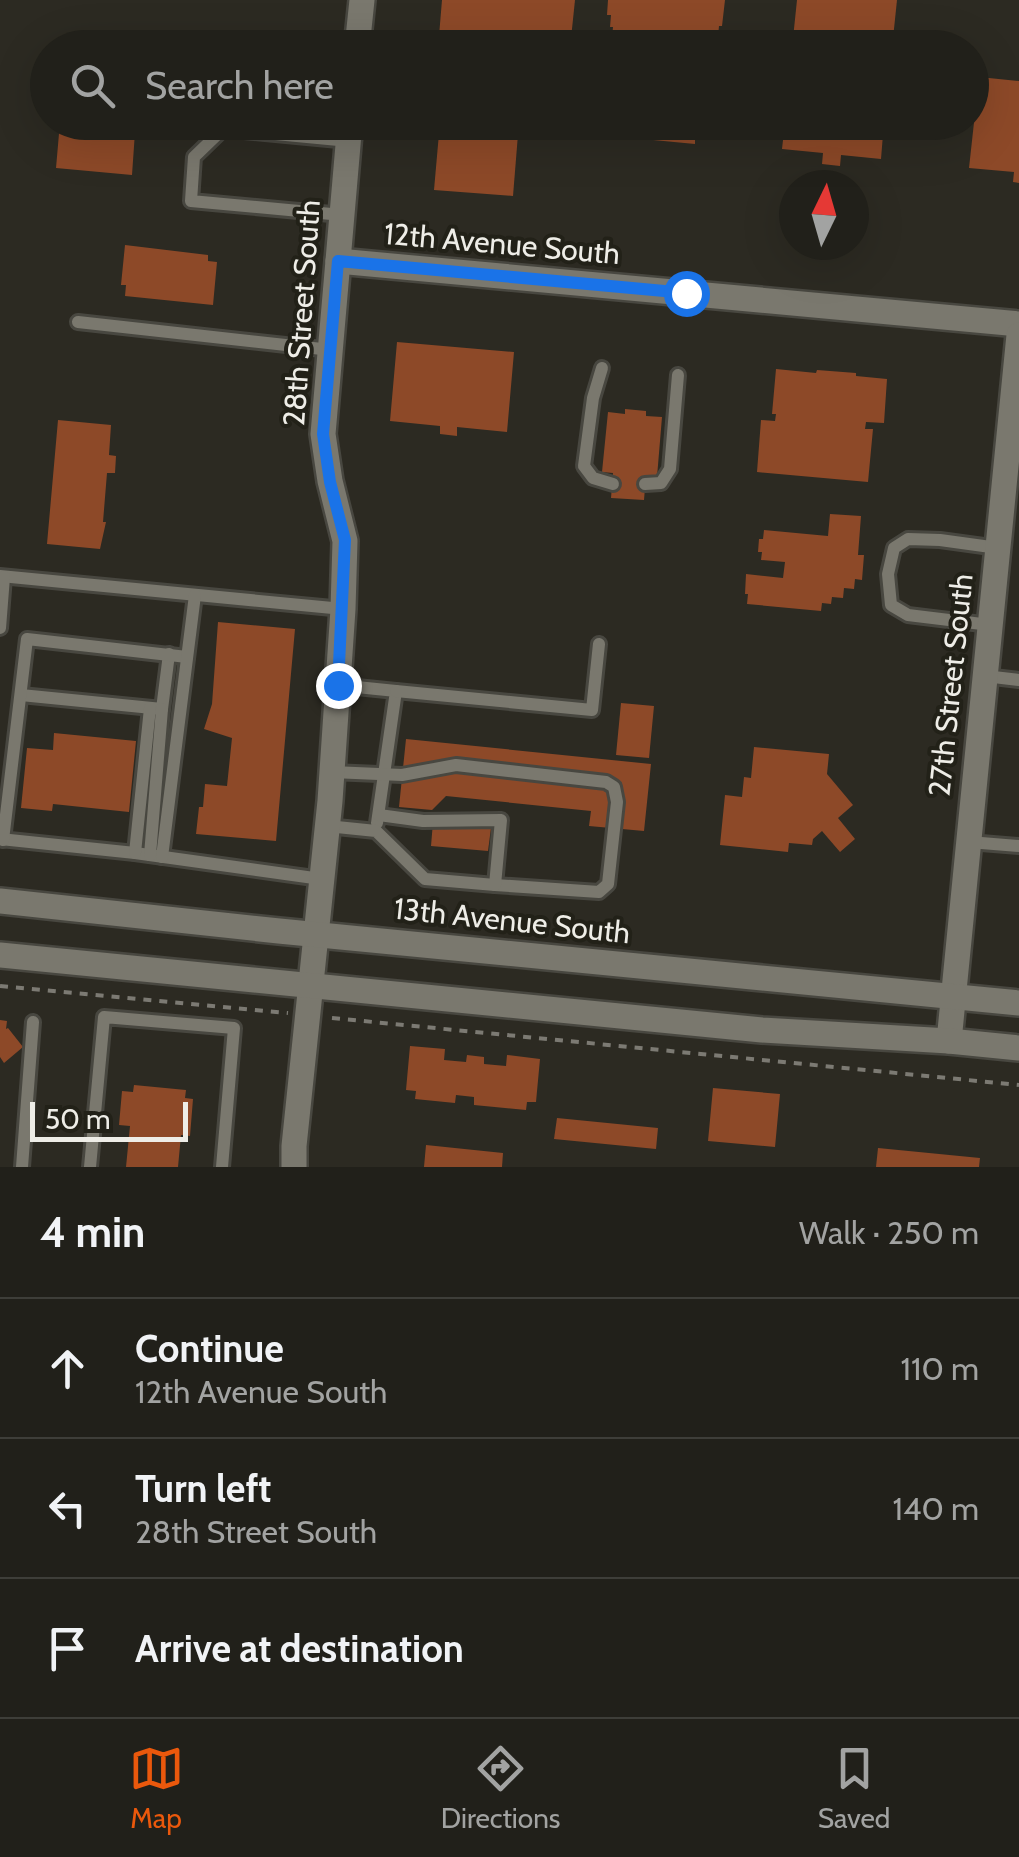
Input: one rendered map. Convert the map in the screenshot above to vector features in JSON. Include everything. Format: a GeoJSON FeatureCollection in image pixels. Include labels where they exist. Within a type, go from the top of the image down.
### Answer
{"type":"FeatureCollection","features":[{"type":"Feature","properties":{"kind":"street"},"geometry":{"type":"LineString","coordinates":[[360,30],[362,0]]}},
{"type":"Feature","properties":{"kind":"street","name":"28th Street South"},"geometry":{"type":"LineString","coordinates":[[294,1167],[332,772],[343,608],[345,540],[323,434],[348,140]]}},
{"type":"Feature","properties":{"kind":"street","name":"12th Avenue South"},"geometry":{"type":"LineString","coordinates":[[338,261],[1019,324]]}},
{"type":"Feature","properties":{"kind":"street","name":"27th Street South"},"geometry":{"type":"LineString","coordinates":[[949,1041],[1019,334]]}},
{"type":"Feature","properties":{"kind":"street","name":"13th Avenue South"},"geometry":{"type":"LineString","coordinates":[[0,902],[1019,1003]]}},
{"type":"Feature","properties":{"kind":"street"},"geometry":{"type":"LineString","coordinates":[[0,955],[762,1030],[1019,1048]]}},
{"type":"Feature","properties":{"kind":"lane"},"geometry":{"type":"LineString","coordinates":[[212,140],[194,157],[191,201],[342,215]]}},
{"type":"Feature","properties":{"kind":"lane"},"geometry":{"type":"LineString","coordinates":[[78,322],[330,350]]}},
{"type":"Feature","properties":{"kind":"lane"},"geometry":{"type":"LineString","coordinates":[[602,368],[593,398],[584,466],[593,478],[612,484]]}},
{"type":"Feature","properties":{"kind":"lane"},"geometry":{"type":"LineString","coordinates":[[646,484],[661,483],[670,469],[678,375]]}},
{"type":"Feature","properties":{"kind":"lane"},"geometry":{"type":"LineString","coordinates":[[990,624],[908,615],[891,605],[888,574],[894,548],[908,540],[998,548]]}},
{"type":"Feature","properties":{"kind":"lane"},"geometry":{"type":"LineString","coordinates":[[0,628],[2,576],[343,608]]}},
{"type":"Feature","properties":{"kind":"lane"},"geometry":{"type":"LineString","coordinates":[[149,855],[188,657],[195,594]]}},
{"type":"Feature","properties":{"kind":"lane"},"geometry":{"type":"LineString","coordinates":[[188,657],[27,639],[2,840],[322,879]]}},
{"type":"Feature","properties":{"kind":"lane"},"geometry":{"type":"LineString","coordinates":[[338,685],[592,710],[598,644]]}},
{"type":"Feature","properties":{"kind":"lane"},"geometry":{"type":"LineString","coordinates":[[149,855],[156,708],[168,654]]}},
{"type":"Feature","properties":{"kind":"lane"},"geometry":{"type":"LineString","coordinates":[[985,676],[1019,680]]}},
{"type":"Feature","properties":{"kind":"lane"},"geometry":{"type":"LineString","coordinates":[[376,831],[396,691]]}},
{"type":"Feature","properties":{"kind":"lane"},"geometry":{"type":"LineString","coordinates":[[20,695],[156,708]]}},
{"type":"Feature","properties":{"kind":"lane"},"geometry":{"type":"LineString","coordinates":[[327,826],[376,831],[425,878],[599,892],[608,884],[617,802],[614,787],[606,782],[456,765],[402,775],[332,772]]}},
{"type":"Feature","properties":{"kind":"lane"},"geometry":{"type":"LineString","coordinates":[[379,814],[422,821],[501,820],[495,885]]}},
{"type":"Feature","properties":{"kind":"lane"},"geometry":{"type":"LineString","coordinates":[[969,842],[1019,846]]}},
{"type":"Feature","properties":{"kind":"lane"},"geometry":{"type":"LineString","coordinates":[[90,1167],[104,1017],[234,1028],[222,1167]]}},
{"type":"Feature","properties":{"kind":"lane"},"geometry":{"type":"LineString","coordinates":[[22,1167],[33,1022]]}},
{"type":"Feature","properties":{"kind":"path"},"geometry":{"type":"LineString","coordinates":[[0,986],[281,1013]]}},
{"type":"Feature","properties":{"kind":"path"},"geometry":{"type":"LineString","coordinates":[[358,1020],[1019,1085]]}},
{"type":"Feature","properties":{"kind":"building"},"geometry":{"type":"Polygon","coordinates":[[[442,0],[575,0],[572,30],[440,30],[442,0]]]}},
{"type":"Feature","properties":{"kind":"building"},"geometry":{"type":"Polygon","coordinates":[[[608,0],[725,0],[719,30],[613,30],[611,15],[607,15],[608,0]]]}},
{"type":"Feature","properties":{"kind":"building"},"geometry":{"type":"Polygon","coordinates":[[[797,0],[897,0],[894,30],[794,30],[797,0]]]}},
{"type":"Feature","properties":{"kind":"building"},"geometry":{"type":"Polygon","coordinates":[[[989,78],[1019,81],[1019,183],[1013,182],[1014,172],[969,168],[972,140],[989,140],[989,78]]]}},
{"type":"Feature","properties":{"kind":"building"},"geometry":{"type":"Polygon","coordinates":[[[58,140],[134,140],[132,175],[56,168],[58,140]]]}},
{"type":"Feature","properties":{"kind":"building"},"geometry":{"type":"Polygon","coordinates":[[[438,140],[518,140],[513,196],[434,190],[438,140]]]}},
{"type":"Feature","properties":{"kind":"building"},"geometry":{"type":"Polygon","coordinates":[[[653,140],[695,140],[695,144],[653,140]]]}},
{"type":"Feature","properties":{"kind":"building"},"geometry":{"type":"Polygon","coordinates":[[[783,140],[883,140],[881,159],[841,155],[840,166],[822,164],[823,153],[782,149],[783,140]]]}},
{"type":"Feature","properties":{"kind":"building"},"geometry":{"type":"Polygon","coordinates":[[[125,245],[208,255],[208,261],[217,262],[213,305],[125,296],[126,285],[121,285],[125,245]]]}},
{"type":"Feature","properties":{"kind":"building"},"geometry":{"type":"Polygon","coordinates":[[[397,342],[514,352],[507,432],[457,427],[457,436],[440,434],[440,426],[390,421],[397,342]]]}},
{"type":"Feature","properties":{"kind":"building"},"geometry":{"type":"Polygon","coordinates":[[[776,369],[856,373],[887,379],[884,423],[866,422],[865,429],[873,429],[868,482],[757,472],[761,420],[775,421],[776,414],[772,414],[776,369]]]}},
{"type":"Feature","properties":{"kind":"building"},"geometry":{"type":"Polygon","coordinates":[[[625,409],[662,417],[657,477],[646,476],[644,500],[611,498],[613,473],[602,472],[608,412],[625,414],[625,409]]]}},
{"type":"Feature","properties":{"kind":"building"},"geometry":{"type":"Polygon","coordinates":[[[58,420],[111,425],[109,455],[116,456],[115,473],[107,473],[106,522],[100,549],[47,544],[58,420]]]}},
{"type":"Feature","properties":{"kind":"building"},"geometry":{"type":"Polygon","coordinates":[[[830,514],[861,516],[858,555],[864,555],[862,580],[855,579],[854,589],[844,588],[843,598],[832,597],[831,604],[822,603],[821,611],[747,604],[746,574],[783,578],[785,562],[761,560],[759,539],[763,539],[764,530],[828,536],[830,514]]]}},
{"type":"Feature","properties":{"kind":"building"},"geometry":{"type":"Polygon","coordinates":[[[218,622],[295,629],[276,841],[196,834],[205,784],[227,786],[232,738],[204,729],[212,704],[218,622]]]}},
{"type":"Feature","properties":{"kind":"building"},"geometry":{"type":"Polygon","coordinates":[[[621,703],[654,706],[649,758],[616,755],[621,703]]]}},
{"type":"Feature","properties":{"kind":"building"},"geometry":{"type":"Polygon","coordinates":[[[54,733],[136,741],[129,812],[53,804],[52,811],[21,808],[27,748],[53,750],[54,733]]]}},
{"type":"Feature","properties":{"kind":"building"},"geometry":{"type":"Polygon","coordinates":[[[406,739],[651,764],[644,831],[589,826],[591,811],[446,796],[432,810],[399,807],[406,739]]]}},
{"type":"Feature","properties":{"kind":"building"},"geometry":{"type":"Polygon","coordinates":[[[754,747],[829,754],[827,774],[853,805],[838,818],[855,839],[840,852],[822,831],[812,845],[789,843],[788,852],[720,845],[725,795],[742,797],[744,777],[751,778],[754,747]]]}},
{"type":"Feature","properties":{"kind":"building"},"geometry":{"type":"Polygon","coordinates":[[[433,822],[491,828],[488,851],[431,846],[433,822]]]}},
{"type":"Feature","properties":{"kind":"building"},"geometry":{"type":"Polygon","coordinates":[[[0,1020],[7,1021],[6,1029],[23,1047],[4,1063],[0,1057],[0,1020]]]}},
{"type":"Feature","properties":{"kind":"building"},"geometry":{"type":"Polygon","coordinates":[[[410,1046],[445,1049],[444,1060],[466,1062],[467,1055],[484,1057],[484,1064],[506,1066],[507,1055],[540,1059],[536,1102],[527,1102],[526,1110],[474,1105],[474,1097],[456,1095],[455,1103],[415,1099],[416,1091],[406,1090],[410,1046]]]}},
{"type":"Feature","properties":{"kind":"building"},"geometry":{"type":"Polygon","coordinates":[[[134,1085],[186,1090],[185,1098],[193,1099],[190,1136],[181,1135],[178,1167],[126,1167],[130,1126],[119,1125],[122,1091],[133,1092],[134,1085]]]}},
{"type":"Feature","properties":{"kind":"building"},"geometry":{"type":"Polygon","coordinates":[[[713,1088],[780,1094],[775,1147],[708,1141],[713,1088]]]}},
{"type":"Feature","properties":{"kind":"building"},"geometry":{"type":"Polygon","coordinates":[[[557,1118],[658,1128],[656,1149],[554,1139],[557,1118]]]}},
{"type":"Feature","properties":{"kind":"building"},"geometry":{"type":"Polygon","coordinates":[[[426,1145],[503,1153],[502,1167],[424,1167],[426,1145]]]}},
{"type":"Feature","properties":{"kind":"building"},"geometry":{"type":"Polygon","coordinates":[[[878,1148],[980,1158],[979,1167],[876,1167],[878,1148]]]}},
{"type":"Feature","properties":{"kind":"route"},"geometry":{"type":"LineString","coordinates":[[338,685],[345,540],[323,434],[338,261],[686,293]]}}]}
